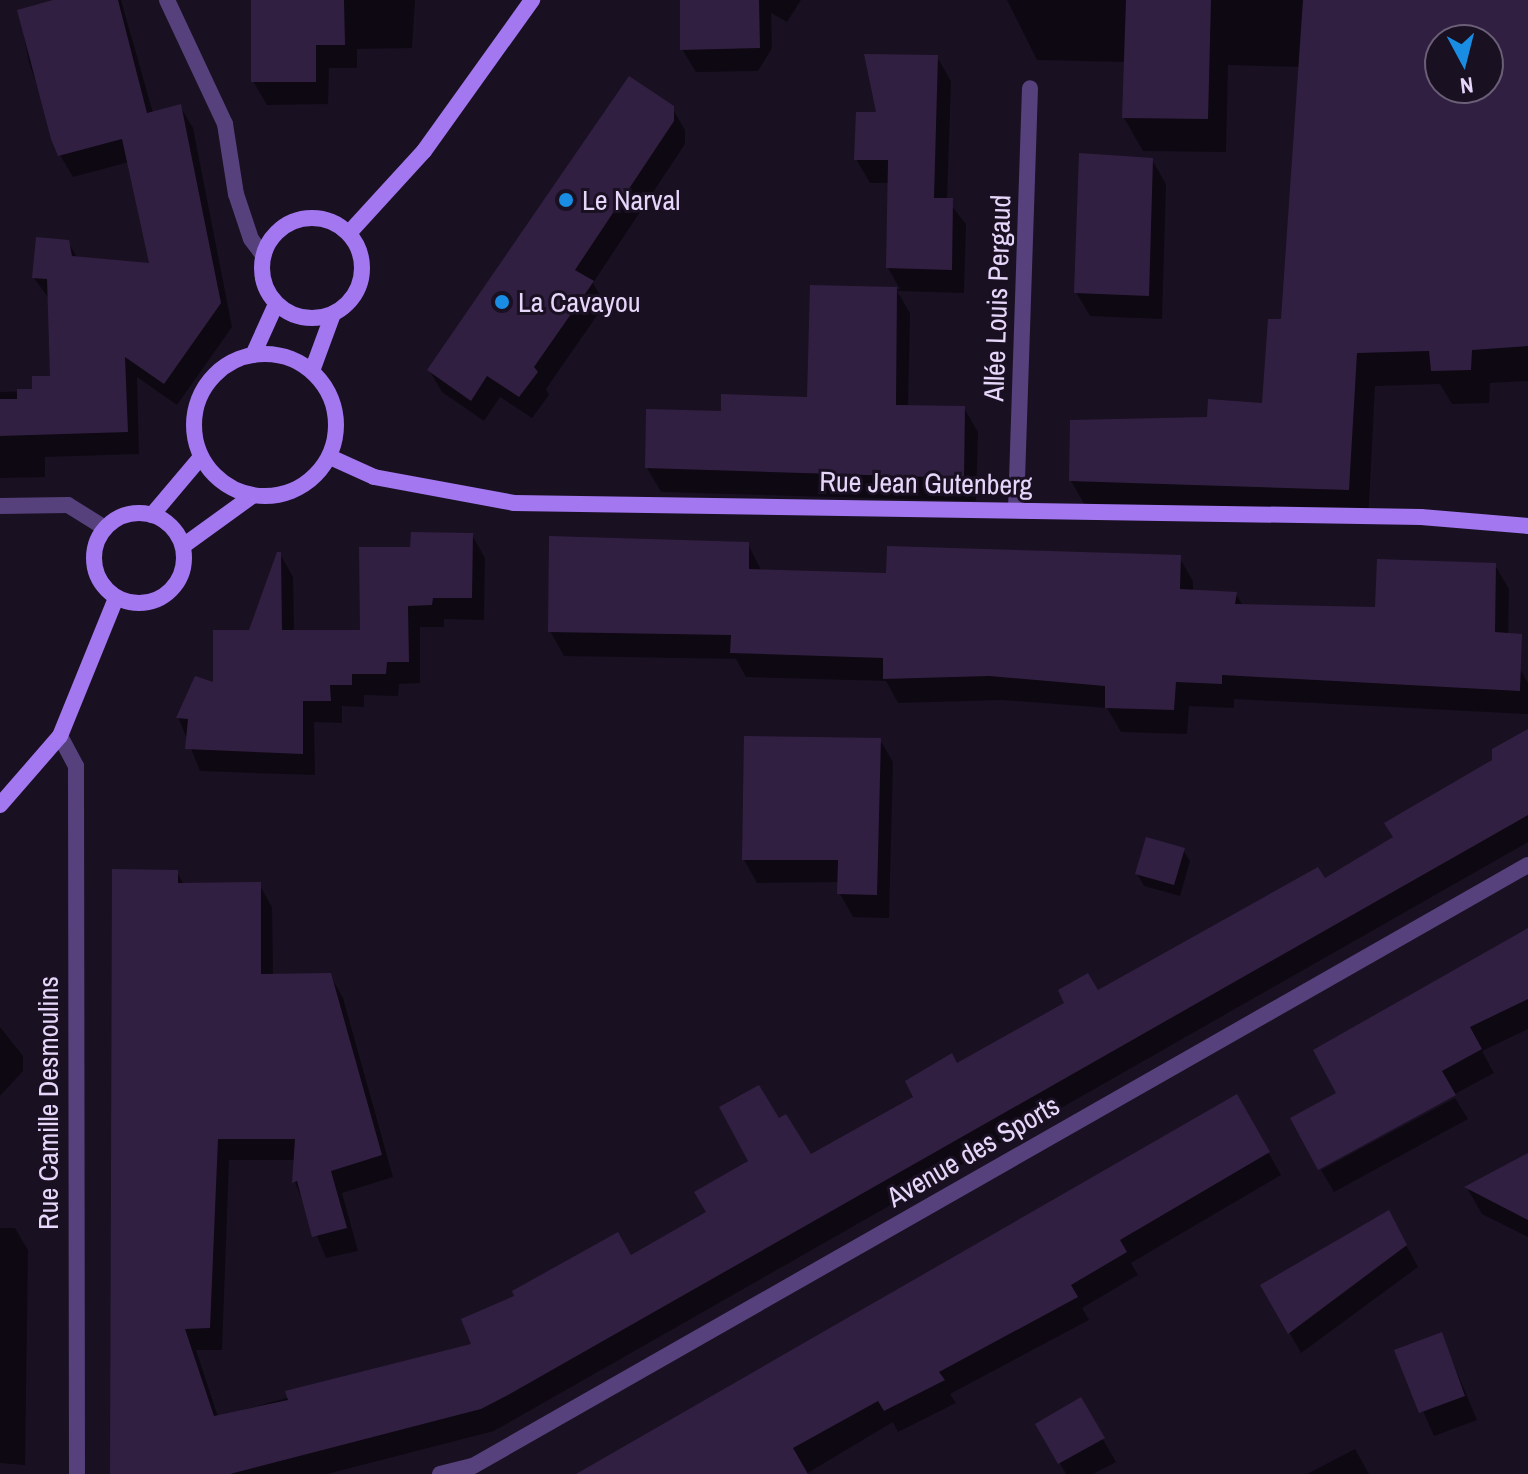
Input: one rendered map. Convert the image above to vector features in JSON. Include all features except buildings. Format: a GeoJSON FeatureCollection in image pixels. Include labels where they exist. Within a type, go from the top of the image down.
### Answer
{"type":"FeatureCollection","features":[{"type":"Feature","properties":{"kind":"main road"},"geometry":{"type":"LineString","coordinates":[[349,233],[424,151],[532,0]]}},
{"type":"Feature","properties":{"kind":"main road"},"geometry":{"type":"LineString","coordinates":[[307,217],[337,224],[349,233],[363,261],[362,278],[347,306],[333,314],[303,318],[276,304],[263,282],[263,255],[279,229],[307,217]]}},
{"type":"Feature","properties":{"kind":"main road"},"geometry":{"type":"LineString","coordinates":[[253,355],[276,304]]}},
{"type":"Feature","properties":{"kind":"main road"},"geometry":{"type":"LineString","coordinates":[[312,371],[333,314]]}},
{"type":"Feature","properties":{"kind":"main road"},"geometry":{"type":"LineString","coordinates":[[183,546],[252,496],[297,489],[330,457],[336,411],[312,371],[294,360],[253,355],[232,362],[201,392],[194,435],[201,457],[222,481],[252,496]]}},
{"type":"Feature","properties":{"kind":"main road"},"geometry":{"type":"LineString","coordinates":[[152,515],[201,457]]}},
{"type":"Feature","properties":{"kind":"main road","name":"Rue Jean Gutenberg"},"geometry":{"type":"LineString","coordinates":[[330,457],[374,477],[514,503],[1421,517],[1528,526]]}},
{"type":"Feature","properties":{"kind":"main road"},"geometry":{"type":"LineString","coordinates":[[126,514],[152,515],[165,521],[183,546],[182,569],[171,590],[151,602],[116,598],[106,589],[94,565],[98,539],[105,528],[126,514]]}},
{"type":"Feature","properties":{"kind":"main road"},"geometry":{"type":"LineString","coordinates":[[0,805],[60,736],[116,598]]}},
{"type":"Feature","properties":{"kind":"street"},"geometry":{"type":"LineString","coordinates":[[167,0],[225,124],[236,194],[263,255]]}},
{"type":"Feature","properties":{"kind":"street","name":"Allée Louis Pergaud"},"geometry":{"type":"LineString","coordinates":[[1016,510],[1030,88]]}},
{"type":"Feature","properties":{"kind":"street"},"geometry":{"type":"LineString","coordinates":[[0,506],[68,505],[105,528]]}},
{"type":"Feature","properties":{"kind":"street","name":"Rue Camille Desmoulins"},"geometry":{"type":"LineString","coordinates":[[60,736],[76,766],[73,909],[77,1474]]}},
{"type":"Feature","properties":{"kind":"street","name":"Avenue des Sports"},"geometry":{"type":"LineString","coordinates":[[440,1474],[474,1470],[1528,865]]}},
{"type":"Feature","properties":{"kind":"place","name":"Le Narval"},"geometry":{"type":"Point","coordinates":[566,200]}},
{"type":"Feature","properties":{"kind":"place","name":"La Cavayou"},"geometry":{"type":"Point","coordinates":[502,302]}}]}
